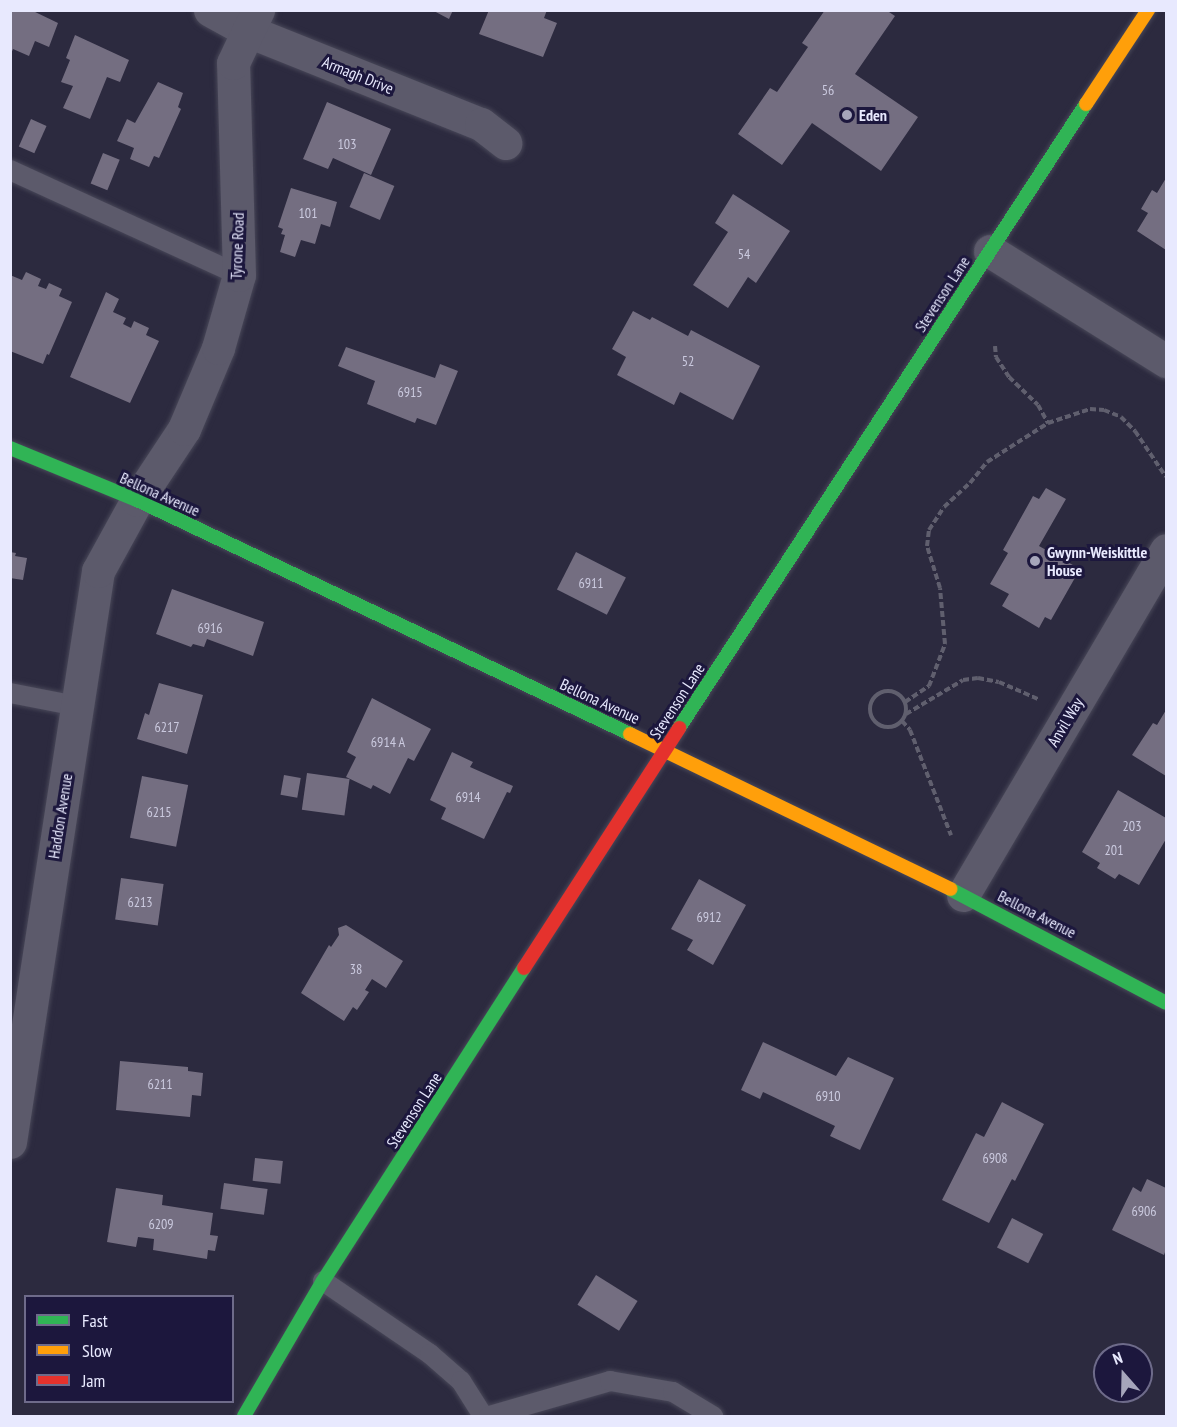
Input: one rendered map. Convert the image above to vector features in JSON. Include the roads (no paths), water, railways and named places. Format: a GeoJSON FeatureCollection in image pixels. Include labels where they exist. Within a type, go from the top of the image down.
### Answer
{"type":"FeatureCollection","features":[{"type":"Feature","properties":{"kind":"street","name":"Armagh Drive"},"geometry":{"type":"LineString","coordinates":[[210,10],[253,21],[481,124],[504,144]]}},
{"type":"Feature","properties":{"kind":"street","name":"Stevenson Lane"},"geometry":{"type":"LineString","coordinates":[[244,1416],[323,1281],[665,750],[1148,10]]}},
{"type":"Feature","properties":{"kind":"street","name":"Tyrone Road"},"geometry":{"type":"LineString","coordinates":[[137,500],[184,429],[218,348],[239,275],[233,63],[253,21]]}},
{"type":"Feature","properties":{"kind":"street"},"geometry":{"type":"LineString","coordinates":[[990,251],[1167,361]]}},
{"type":"Feature","properties":{"kind":"street","name":"Bellona Avenue"},"geometry":{"type":"LineString","coordinates":[[10,448],[137,500],[665,750],[963,895],[1167,1003]]}},
{"type":"Feature","properties":{"kind":"street","name":"Haddon Avenue"},"geometry":{"type":"LineString","coordinates":[[10,1142],[98,571],[137,500]]}},
{"type":"Feature","properties":{"kind":"street","name":"Anvil Way"},"geometry":{"type":"LineString","coordinates":[[963,895],[1167,550]]}},
{"type":"Feature","properties":{"kind":"lane"},"geometry":{"type":"LineString","coordinates":[[10,171],[239,275]]}},
{"type":"Feature","properties":{"kind":"lane"},"geometry":{"type":"LineString","coordinates":[[10,693],[77,706]]}},
{"type":"Feature","properties":{"kind":"lane"},"geometry":{"type":"LineString","coordinates":[[323,1281],[430,1354],[460,1381],[483,1416]]}},
{"type":"Feature","properties":{"kind":"lane"},"geometry":{"type":"LineString","coordinates":[[489,1416],[610,1381],[673,1392],[713,1416]]}},
{"type":"Feature","properties":{"kind":"place","name":"Eden"},"geometry":{"type":"Point","coordinates":[847,115]}},
{"type":"Feature","properties":{"kind":"place","name":"Gwynn-Weiskittle House"},"geometry":{"type":"Point","coordinates":[1035,561]}}]}
